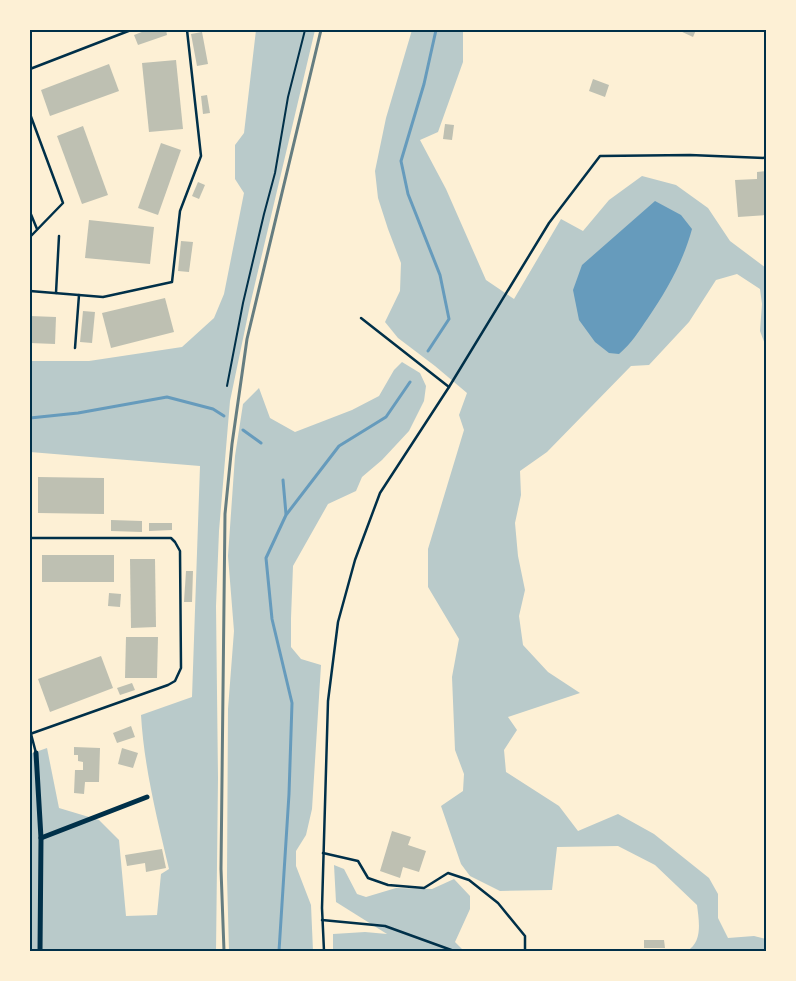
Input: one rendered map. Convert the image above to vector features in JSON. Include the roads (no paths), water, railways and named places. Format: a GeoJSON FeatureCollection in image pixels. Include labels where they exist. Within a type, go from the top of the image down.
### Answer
{"type":"FeatureCollection","features":[{"type":"Feature","properties":{"kind":"street"},"geometry":{"type":"LineString","coordinates":[[36,752],[41,838],[40,951]]}},
{"type":"Feature","properties":{"kind":"street"},"geometry":{"type":"LineString","coordinates":[[41,838],[147,797]]}},
{"type":"Feature","properties":{"kind":"lane"},"geometry":{"type":"LineString","coordinates":[[30,68],[131,30]]}},
{"type":"Feature","properties":{"kind":"lane"},"geometry":{"type":"LineString","coordinates":[[30,291],[104,297],[172,282],[180,211],[201,156],[187,30]]}},
{"type":"Feature","properties":{"kind":"lane"},"geometry":{"type":"LineString","coordinates":[[30,114],[62,203],[30,237]]}},
{"type":"Feature","properties":{"kind":"lane"},"geometry":{"type":"LineString","coordinates":[[324,951],[322,920],[323,853],[328,701],[341,613],[355,560],[380,493],[449,387],[549,223],[600,156],[766,158]]}},
{"type":"Feature","properties":{"kind":"lane"},"geometry":{"type":"LineString","coordinates":[[30,212],[37,230]]}},
{"type":"Feature","properties":{"kind":"lane"},"geometry":{"type":"LineString","coordinates":[[56,293],[59,236]]}},
{"type":"Feature","properties":{"kind":"lane"},"geometry":{"type":"LineString","coordinates":[[75,348],[79,295]]}},
{"type":"Feature","properties":{"kind":"lane"},"geometry":{"type":"LineString","coordinates":[[360,318],[449,387]]}},
{"type":"Feature","properties":{"kind":"lane"},"geometry":{"type":"LineString","coordinates":[[30,538],[171,538],[180,550],[181,658],[179,675],[175,681],[30,734],[36,752]]}},
{"type":"Feature","properties":{"kind":"lane"},"geometry":{"type":"LineString","coordinates":[[323,853],[358,861],[368,878],[388,885],[424,888],[448,873],[470,880],[498,903],[514,923],[524,936],[525,951]]}},
{"type":"Feature","properties":{"kind":"lane"},"geometry":{"type":"LineString","coordinates":[[322,920],[385,926],[454,951]]}},
{"type":"Feature","properties":{"kind":"water"},"geometry":{"type":"Polygon","coordinates":[[[655,201],[681,215],[692,229],[674,275],[648,318],[631,342],[619,354],[609,353],[595,342],[579,320],[573,290],[582,265],[655,201]]]}},
{"type":"Feature","properties":{"kind":"waterway"},"geometry":{"type":"LineString","coordinates":[[428,351],[449,319],[440,275],[408,194],[401,161],[424,84],[436,30]]}},
{"type":"Feature","properties":{"kind":"waterway"},"geometry":{"type":"LineString","coordinates":[[279,951],[289,794],[292,703],[272,619],[266,558],[286,515],[339,446],[386,417],[410,382]]}},
{"type":"Feature","properties":{"kind":"waterway"},"geometry":{"type":"LineString","coordinates":[[30,418],[78,413],[167,397],[213,409],[224,416]]}},
{"type":"Feature","properties":{"kind":"waterway"},"geometry":{"type":"LineString","coordinates":[[243,430],[261,443]]}},
{"type":"Feature","properties":{"kind":"waterway"},"geometry":{"type":"LineString","coordinates":[[283,480],[286,514]]}},
{"type":"Feature","properties":{"kind":"railway"},"geometry":{"type":"LineString","coordinates":[[224,951],[221,869],[225,514],[232,444],[247,339],[321,30]]}}]}
